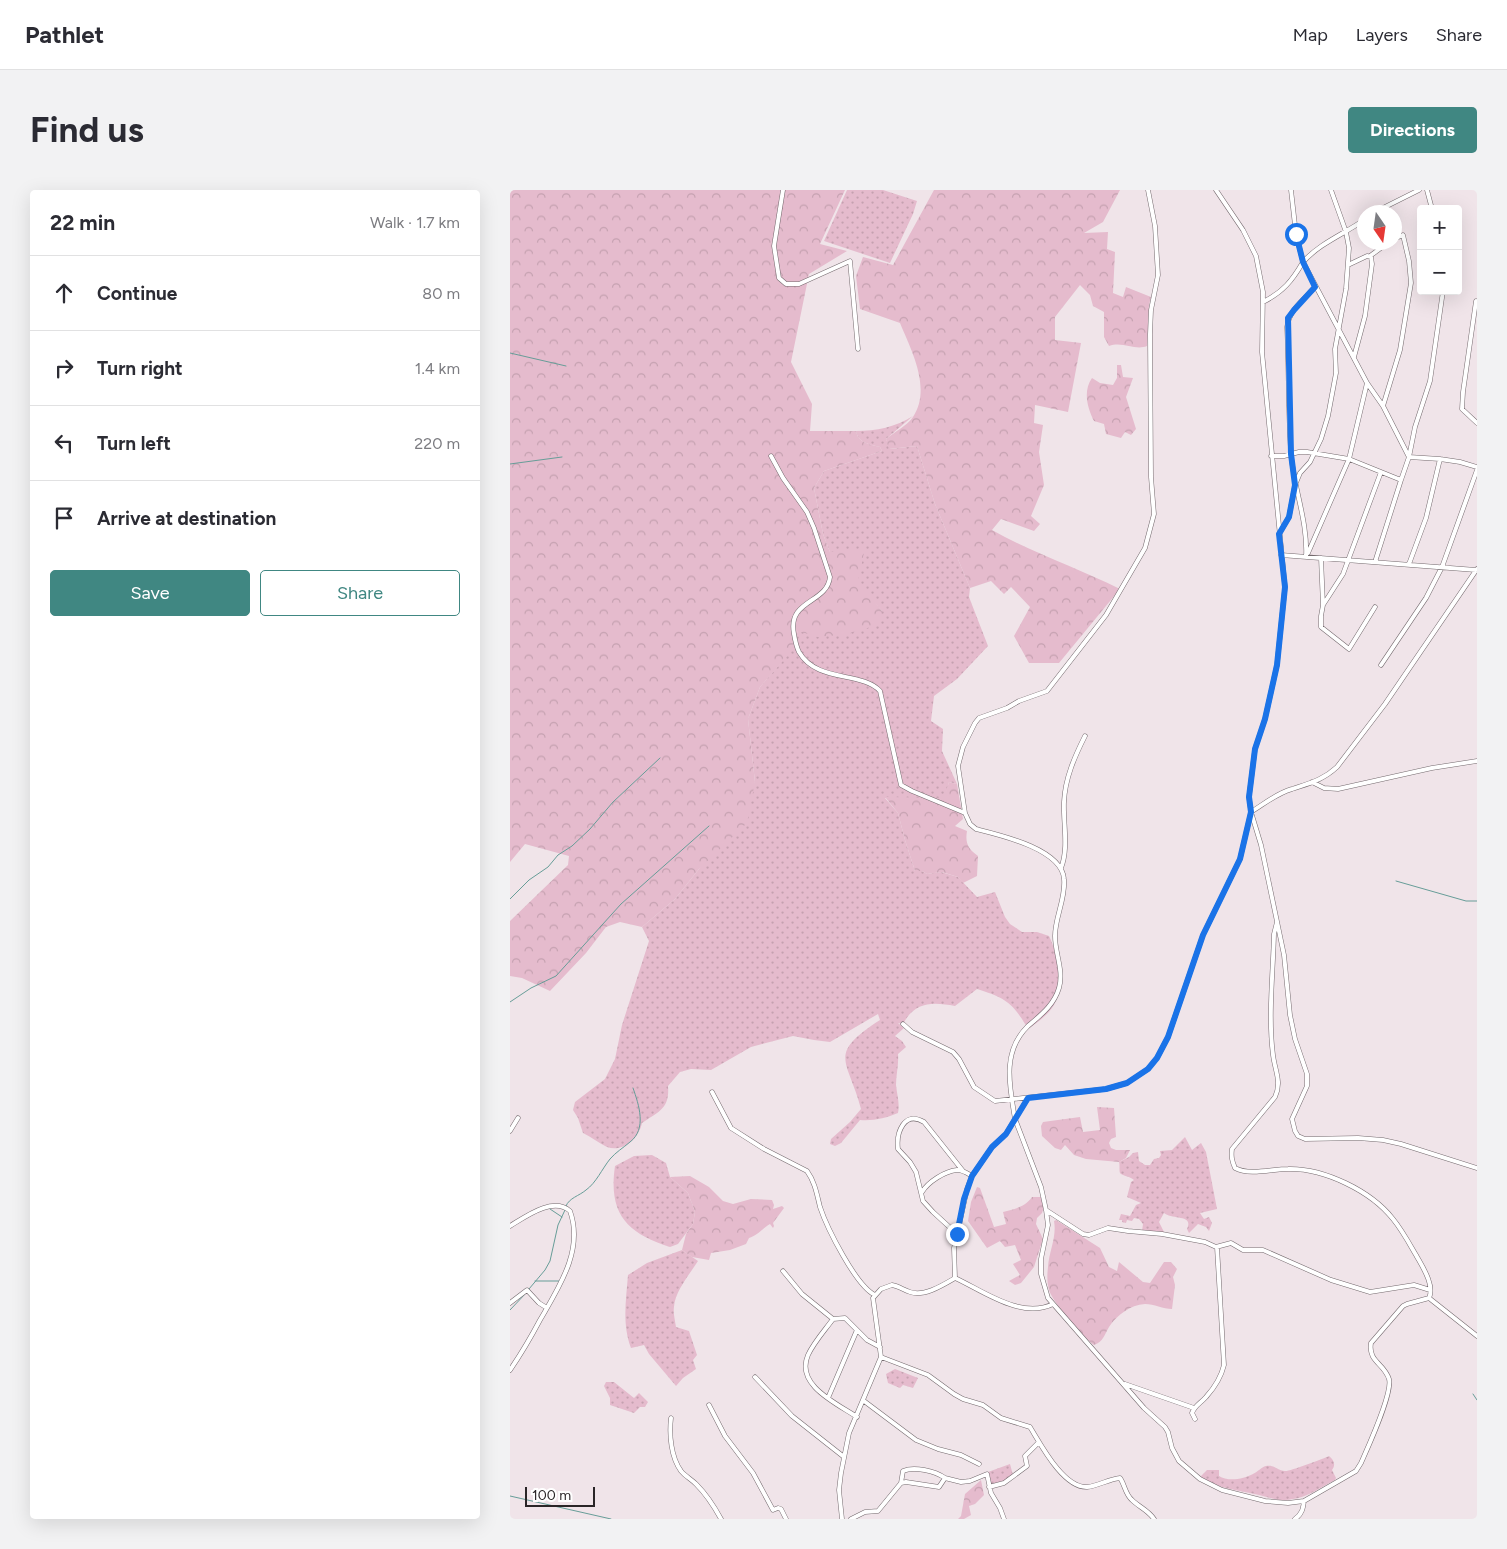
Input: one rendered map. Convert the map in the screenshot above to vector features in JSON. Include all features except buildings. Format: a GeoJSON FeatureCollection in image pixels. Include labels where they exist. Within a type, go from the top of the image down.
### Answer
{"type":"FeatureCollection","features":[{"type":"Feature","properties":{"kind":"street"},"geometry":{"type":"LineString","coordinates":[[783,190],[774,246],[779,278],[786,284],[799,284],[850,261],[858,349]]}},
{"type":"Feature","properties":{"kind":"street"},"geometry":{"type":"LineString","coordinates":[[1061,868],[1048,855],[1036,848],[972,826],[965,813],[958,766],[963,747],[978,718],[1047,691],[1106,615],[1147,542],[1154,514],[1151,442],[1151,310],[1158,276],[1155,226],[1148,190]]}},
{"type":"Feature","properties":{"kind":"street"},"geometry":{"type":"LineString","coordinates":[[1216,190],[1243,230],[1256,256],[1263,302],[1262,352],[1285,587],[1277,665],[1265,719],[1255,749],[1249,797],[1284,955],[1290,1015],[1295,1039],[1308,1079],[1307,1086],[1292,1119],[1295,1131],[1298,1136],[1305,1138],[1383,1140],[1477,1168]]}},
{"type":"Feature","properties":{"kind":"street"},"geometry":{"type":"LineString","coordinates":[[1291,190],[1296,234],[1303,262],[1367,383],[1383,406],[1409,457]]}},
{"type":"Feature","properties":{"kind":"street"},"geometry":{"type":"LineString","coordinates":[[1279,534],[1289,517],[1295,485],[1300,473],[1310,462],[1325,426],[1334,384],[1336,350],[1346,289],[1349,248],[1346,232],[1331,190]]}},
{"type":"Feature","properties":{"kind":"street"},"geometry":{"type":"LineString","coordinates":[[1389,205],[1418,190]]}},
{"type":"Feature","properties":{"kind":"street"},"geometry":{"type":"LineString","coordinates":[[1427,190],[1431,205]]}},
{"type":"Feature","properties":{"kind":"street"},"geometry":{"type":"LineString","coordinates":[[1263,302],[1272,298],[1292,281],[1303,262],[1328,241],[1357,225]]}},
{"type":"Feature","properties":{"kind":"street"},"geometry":{"type":"LineString","coordinates":[[1383,406],[1400,350],[1411,283],[1409,262],[1402,236]]}},
{"type":"Feature","properties":{"kind":"street"},"geometry":{"type":"LineString","coordinates":[[1348,265],[1370,256],[1378,250]]}},
{"type":"Feature","properties":{"kind":"street"},"geometry":{"type":"LineString","coordinates":[[1354,358],[1365,316],[1372,264],[1370,256]]}},
{"type":"Feature","properties":{"kind":"street"},"geometry":{"type":"LineString","coordinates":[[1306,556],[1307,538],[1295,485],[1291,454],[1288,318],[1315,287]]}},
{"type":"Feature","properties":{"kind":"street"},"geometry":{"type":"LineString","coordinates":[[1375,562],[1409,457],[1415,427],[1430,381],[1442,295]]}},
{"type":"Feature","properties":{"kind":"street"},"geometry":{"type":"LineString","coordinates":[[1476,301],[1462,409],[1477,423]]}},
{"type":"Feature","properties":{"kind":"street"},"geometry":{"type":"LineString","coordinates":[[1306,556],[1349,459],[1367,383]]}},
{"type":"Feature","properties":{"kind":"street"},"geometry":{"type":"LineString","coordinates":[[1272,456],[1284,456],[1299,452],[1349,459],[1400,480]]}},
{"type":"Feature","properties":{"kind":"street"},"geometry":{"type":"LineString","coordinates":[[771,456],[811,520],[830,577],[829,584],[824,591],[799,609],[794,617],[792,626],[797,648],[807,663],[817,668],[875,686],[881,696],[901,785],[965,813]]}},
{"type":"Feature","properties":{"kind":"street"},"geometry":{"type":"LineString","coordinates":[[1381,665],[1426,598],[1442,567],[1477,469],[1460,462],[1409,457]]}},
{"type":"Feature","properties":{"kind":"street"},"geometry":{"type":"LineString","coordinates":[[1408,564],[1426,518],[1440,459]]}},
{"type":"Feature","properties":{"kind":"street"},"geometry":{"type":"LineString","coordinates":[[1323,605],[1343,574],[1381,472]]}},
{"type":"Feature","properties":{"kind":"street"},"geometry":{"type":"LineString","coordinates":[[1281,555],[1477,569]]}},
{"type":"Feature","properties":{"kind":"street"},"geometry":{"type":"LineString","coordinates":[[1321,558],[1322,627],[1349,649],[1375,607]]}},
{"type":"Feature","properties":{"kind":"street"},"geometry":{"type":"LineString","coordinates":[[904,1024],[912,1032],[953,1052],[978,1091],[995,1101],[1106,1089],[1127,1083],[1148,1069],[1157,1058],[1168,1037],[1203,935],[1240,859],[1251,812],[1278,794],[1328,775],[1350,750],[1390,697],[1477,569]]}},
{"type":"Feature","properties":{"kind":"street"},"geometry":{"type":"LineString","coordinates":[[1085,736],[1072,764],[1064,799],[1065,853],[1061,868],[1064,880],[1055,934],[1061,968],[1059,988],[1047,1010],[1026,1028],[1018,1040],[1010,1060],[1008,1075],[1015,1120],[1041,1187],[1046,1210],[1048,1225],[1041,1259],[1041,1274],[1044,1287],[1053,1304],[1144,1408],[1165,1427],[1172,1448],[1179,1461],[1200,1479],[1222,1490],[1265,1501],[1288,1503],[1304,1501],[1356,1471],[1361,1463],[1390,1386],[1385,1372],[1372,1355],[1370,1350],[1371,1343],[1407,1304],[1429,1298]]}},
{"type":"Feature","properties":{"kind":"street"},"geometry":{"type":"LineString","coordinates":[[1312,782],[1324,788],[1338,789],[1432,768],[1477,761]]}},
{"type":"Feature","properties":{"kind":"street"},"geometry":{"type":"LineString","coordinates":[[1277,922],[1274,934],[1271,1014],[1273,1056],[1279,1089],[1275,1097],[1232,1149],[1232,1162],[1235,1168],[1246,1172],[1296,1169],[1319,1173],[1356,1188],[1393,1218],[1409,1242],[1424,1271],[1430,1290],[1429,1298]]}},
{"type":"Feature","properties":{"kind":"street"},"geometry":{"type":"LineString","coordinates":[[712,1092],[732,1128],[764,1149],[808,1171],[812,1178],[821,1209],[843,1256],[868,1291],[874,1295]]}},
{"type":"Feature","properties":{"kind":"street"},"geometry":{"type":"LineString","coordinates":[[955,1278],[953,1257],[964,1199],[972,1176],[992,1147],[1006,1134],[1028,1098]]}},
{"type":"Feature","properties":{"kind":"street"},"geometry":{"type":"LineString","coordinates":[[510,1131],[518,1118]]}},
{"type":"Feature","properties":{"kind":"street"},"geometry":{"type":"LineString","coordinates":[[957,1234],[923,1201],[916,1172],[910,1162],[898,1150],[899,1132],[904,1123],[909,1120],[918,1119],[924,1122],[963,1171],[972,1176]]}},
{"type":"Feature","properties":{"kind":"street"},"geometry":{"type":"LineString","coordinates":[[922,1192],[935,1179],[952,1171],[963,1171]]}},
{"type":"Feature","properties":{"kind":"street"},"geometry":{"type":"LineString","coordinates":[[510,1226],[551,1206],[566,1208],[571,1215],[574,1230],[572,1253],[564,1278],[527,1345],[510,1370]]}},
{"type":"Feature","properties":{"kind":"street"},"geometry":{"type":"LineString","coordinates":[[1046,1210],[1083,1234],[1088,1235],[1108,1228],[1162,1234],[1217,1246],[1231,1243],[1244,1250],[1263,1250],[1331,1280],[1370,1292],[1414,1285],[1430,1290]]}},
{"type":"Feature","properties":{"kind":"street"},"geometry":{"type":"LineString","coordinates":[[1195,1419],[1192,1413],[1194,1408],[1217,1384],[1221,1378],[1224,1365],[1220,1265],[1217,1246]]}},
{"type":"Feature","properties":{"kind":"street"},"geometry":{"type":"LineString","coordinates":[[784,1271],[802,1294],[833,1319],[845,1318],[868,1340],[880,1347]]}},
{"type":"Feature","properties":{"kind":"street"},"geometry":{"type":"LineString","coordinates":[[842,1519],[839,1490],[849,1433],[881,1357],[873,1302],[874,1295],[881,1289],[892,1285],[919,1293],[940,1286],[955,1278]]}},
{"type":"Feature","properties":{"kind":"street"},"geometry":{"type":"LineString","coordinates":[[955,1278],[1006,1304],[1043,1308],[1053,1304]]}},
{"type":"Feature","properties":{"kind":"street"},"geometry":{"type":"LineString","coordinates":[[510,1303],[527,1290],[539,1303],[547,1308]]}},
{"type":"Feature","properties":{"kind":"street"},"geometry":{"type":"LineString","coordinates":[[1429,1298],[1477,1336]]}},
{"type":"Feature","properties":{"kind":"street"},"geometry":{"type":"LineString","coordinates":[[833,1319],[808,1354],[805,1365],[806,1375],[814,1387],[857,1417]]}},
{"type":"Feature","properties":{"kind":"street"},"geometry":{"type":"LineString","coordinates":[[828,1398],[857,1330]]}},
{"type":"Feature","properties":{"kind":"street"},"geometry":{"type":"LineString","coordinates":[[881,1357],[928,1375],[954,1394],[983,1405],[1001,1418],[1027,1425],[1031,1428],[1038,1443],[1062,1472],[1081,1486],[1091,1486],[1120,1478],[1132,1500],[1154,1519]]}},
{"type":"Feature","properties":{"kind":"street"},"geometry":{"type":"LineString","coordinates":[[755,1378],[792,1416],[844,1457]]}},
{"type":"Feature","properties":{"kind":"street"},"geometry":{"type":"LineString","coordinates":[[1123,1383],[1194,1408]]}},
{"type":"Feature","properties":{"kind":"street"},"geometry":{"type":"LineString","coordinates":[[864,1401],[916,1440],[938,1449],[961,1455],[979,1464]]}},
{"type":"Feature","properties":{"kind":"street"},"geometry":{"type":"LineString","coordinates":[[709,1405],[725,1436],[753,1473],[768,1503],[773,1510],[781,1509],[786,1519]]}},
{"type":"Feature","properties":{"kind":"street"},"geometry":{"type":"LineString","coordinates":[[671,1418],[669,1432],[675,1459],[682,1472],[709,1499],[721,1519]]}},
{"type":"Feature","properties":{"kind":"street"},"geometry":{"type":"LineString","coordinates":[[989,1487],[1004,1483],[1027,1466],[1025,1456],[1038,1443]]}},
{"type":"Feature","properties":{"kind":"street"},"geometry":{"type":"LineString","coordinates":[[901,1484],[903,1471],[910,1469],[938,1473],[945,1478],[961,1482],[970,1481],[987,1474],[991,1493],[1004,1519]]}},
{"type":"Feature","properties":{"kind":"street"},"geometry":{"type":"LineString","coordinates":[[851,1519],[865,1512],[878,1511],[901,1484],[906,1482],[940,1488],[945,1478]]}},
{"type":"Feature","properties":{"kind":"street"},"geometry":{"type":"LineString","coordinates":[[1295,1519],[1303,1509],[1304,1501]]}},
{"type":"Feature","properties":{"kind":"green space"},"geometry":{"type":"Polygon","coordinates":[[[510,190],[845,190],[820,244],[847,251],[809,274],[791,362],[812,404],[810,431],[856,431],[862,441],[880,447],[882,451],[824,471],[814,488],[823,534],[830,552],[865,548],[858,581],[882,611],[877,625],[848,634],[818,637],[798,631],[789,654],[760,687],[748,719],[755,782],[747,823],[699,869],[675,899],[642,927],[620,922],[606,927],[586,953],[550,991],[522,978],[510,976],[510,921],[568,865],[569,856],[525,844],[510,862],[510,190]]]}},
{"type":"Feature","properties":{"kind":"green space"},"geometry":{"type":"Polygon","coordinates":[[[847,190],[883,190],[917,201],[913,214],[890,263],[824,241],[847,190]]]}},
{"type":"Feature","properties":{"kind":"green space"},"geometry":{"type":"Polygon","coordinates":[[[934,190],[1120,190],[1103,222],[1084,233],[1108,232],[1107,249],[1115,252],[1113,293],[1123,297],[1126,287],[1151,297],[1147,346],[1109,346],[1104,337],[1104,312],[1093,306],[1090,295],[1080,285],[1055,317],[1055,340],[1081,343],[1068,412],[1035,405],[1034,423],[1043,425],[1039,452],[1044,485],[1031,516],[1040,524],[1034,531],[1001,519],[992,530],[1023,546],[1120,589],[1059,663],[1029,663],[1014,636],[1030,607],[1011,587],[1004,594],[991,581],[970,588],[935,504],[917,446],[889,449],[886,439],[913,417],[921,394],[918,369],[900,323],[860,309],[856,276],[863,257],[893,265],[934,190]]]}},
{"type":"Feature","properties":{"kind":"green space"},"geometry":{"type":"Polygon","coordinates":[[[1117,365],[1121,365],[1123,377],[1133,378],[1126,397],[1136,429],[1131,435],[1125,432],[1121,438],[1106,434],[1104,424],[1094,421],[1087,399],[1089,383],[1092,378],[1100,383],[1113,385],[1117,378],[1117,365]]]}},
{"type":"Feature","properties":{"kind":"green space"},"geometry":{"type":"Polygon","coordinates":[[[913,416],[886,439],[890,449],[917,446],[935,504],[970,588],[969,597],[988,646],[957,679],[934,696],[931,721],[943,729],[942,751],[957,784],[949,782],[945,798],[885,798],[898,813],[915,871],[922,871],[927,874],[941,872],[958,877],[977,897],[995,892],[1005,917],[1010,924],[1022,932],[1037,932],[1049,936],[1057,961],[1059,980],[1057,998],[1052,1009],[1028,1029],[1018,1013],[1008,1003],[995,995],[977,989],[955,1006],[932,1004],[919,1007],[913,1011],[903,1024],[898,1023],[904,1028],[895,1036],[906,1047],[898,1054],[896,1085],[899,1103],[898,1113],[880,1119],[860,1120],[841,1143],[835,1146],[830,1144],[831,1139],[861,1109],[847,1068],[845,1059],[847,1050],[852,1042],[863,1032],[880,1020],[878,1014],[830,1042],[793,1036],[751,1047],[711,1070],[691,1069],[680,1072],[668,1086],[665,1105],[658,1113],[642,1123],[634,1139],[619,1148],[607,1147],[583,1133],[573,1110],[575,1102],[605,1079],[615,1059],[622,1025],[649,941],[642,927],[675,899],[699,869],[755,782],[748,719],[760,687],[788,654],[798,631],[882,611],[830,552],[823,534],[814,488],[824,471],[882,451],[880,447],[862,441],[856,431],[886,428],[913,416]]]}},
{"type":"Feature","properties":{"kind":"green space"},"geometry":{"type":"Polygon","coordinates":[[[949,782],[957,784],[963,819],[955,826],[967,831],[966,839],[968,845],[978,856],[977,876],[963,883],[958,877],[942,872],[927,874],[922,871],[915,871],[898,813],[885,797],[944,798],[949,782]]]}},
{"type":"Feature","properties":{"kind":"green space"},"geometry":{"type":"Polygon","coordinates":[[[1097,1107],[1114,1108],[1116,1137],[1111,1139],[1109,1143],[1111,1148],[1116,1150],[1130,1150],[1126,1158],[1119,1162],[1086,1159],[1074,1155],[1065,1145],[1061,1150],[1055,1148],[1042,1136],[1041,1126],[1043,1122],[1080,1117],[1083,1132],[1100,1130],[1097,1107]]]}},
{"type":"Feature","properties":{"kind":"green space"},"geometry":{"type":"Polygon","coordinates":[[[1185,1137],[1192,1150],[1201,1143],[1206,1152],[1217,1209],[1200,1213],[1204,1219],[1209,1217],[1212,1223],[1209,1231],[1206,1227],[1198,1224],[1189,1233],[1187,1229],[1188,1224],[1185,1219],[1164,1213],[1159,1222],[1164,1232],[1142,1231],[1143,1224],[1139,1219],[1127,1220],[1126,1223],[1119,1220],[1121,1214],[1130,1216],[1136,1205],[1141,1203],[1127,1197],[1131,1182],[1134,1180],[1120,1173],[1119,1162],[1138,1152],[1139,1161],[1145,1165],[1150,1165],[1154,1159],[1159,1158],[1161,1155],[1160,1151],[1172,1150],[1185,1137]]]}},
{"type":"Feature","properties":{"kind":"green space"},"geometry":{"type":"Polygon","coordinates":[[[652,1155],[666,1163],[670,1177],[688,1193],[695,1212],[693,1224],[678,1244],[670,1247],[642,1235],[632,1228],[618,1209],[615,1197],[615,1166],[634,1156],[652,1155]]]}},
{"type":"Feature","properties":{"kind":"green space"},"geometry":{"type":"Polygon","coordinates":[[[690,1176],[709,1187],[723,1201],[733,1204],[751,1199],[772,1200],[773,1209],[782,1206],[784,1208],[773,1223],[773,1228],[770,1224],[755,1236],[749,1238],[746,1244],[730,1250],[711,1253],[709,1260],[692,1257],[682,1250],[686,1234],[693,1224],[695,1212],[688,1193],[670,1177],[690,1176]]]}},
{"type":"Feature","properties":{"kind":"green space"},"geometry":{"type":"Polygon","coordinates":[[[977,1187],[980,1188],[994,1227],[1006,1224],[1003,1212],[1016,1209],[1032,1197],[1041,1197],[1044,1207],[1042,1213],[1037,1218],[1036,1224],[1043,1239],[1034,1267],[1021,1283],[1015,1285],[1009,1281],[1020,1275],[1013,1264],[1021,1260],[1015,1245],[1005,1247],[1000,1241],[987,1248],[968,1221],[971,1202],[977,1187]]]}},
{"type":"Feature","properties":{"kind":"green space"},"geometry":{"type":"Polygon","coordinates":[[[1056,1220],[1100,1248],[1109,1267],[1117,1271],[1119,1262],[1143,1282],[1150,1283],[1164,1262],[1171,1262],[1177,1269],[1173,1277],[1175,1285],[1172,1309],[1145,1304],[1124,1311],[1109,1327],[1102,1340],[1094,1345],[1069,1319],[1056,1303],[1049,1290],[1048,1270],[1055,1227],[1054,1221],[1056,1220]]]}},
{"type":"Feature","properties":{"kind":"green space"},"geometry":{"type":"Polygon","coordinates":[[[682,1250],[698,1261],[677,1295],[674,1317],[676,1327],[689,1331],[697,1355],[693,1360],[696,1369],[683,1378],[676,1386],[649,1354],[644,1345],[631,1348],[626,1330],[626,1303],[628,1275],[647,1263],[682,1250]]]}},
{"type":"Feature","properties":{"kind":"green space"},"geometry":{"type":"Polygon","coordinates":[[[895,1369],[918,1378],[913,1388],[903,1385],[900,1388],[888,1383],[886,1374],[895,1369]]]}},
{"type":"Feature","properties":{"kind":"green space"},"geometry":{"type":"Polygon","coordinates":[[[606,1382],[614,1382],[634,1398],[639,1393],[648,1402],[645,1407],[640,1407],[634,1413],[610,1405],[610,1398],[604,1386],[606,1382]]]}},
{"type":"Feature","properties":{"kind":"green space"},"geometry":{"type":"Polygon","coordinates":[[[1329,1456],[1334,1463],[1332,1470],[1336,1478],[1335,1480],[1309,1494],[1289,1500],[1229,1489],[1200,1477],[1207,1470],[1219,1470],[1219,1476],[1231,1479],[1245,1477],[1266,1466],[1288,1471],[1329,1456]]]}},
{"type":"Feature","properties":{"kind":"green space"},"geometry":{"type":"Polygon","coordinates":[[[1010,1464],[1013,1475],[1009,1479],[990,1486],[988,1472],[1010,1464]]]}},
{"type":"Feature","properties":{"kind":"green space"},"geometry":{"type":"Polygon","coordinates":[[[981,1480],[984,1495],[975,1504],[969,1506],[971,1515],[964,1519],[958,1519],[961,1516],[965,1494],[981,1480]]]}},
{"type":"Feature","properties":{"kind":"waterway"},"geometry":{"type":"LineString","coordinates":[[510,353],[566,366]]}},
{"type":"Feature","properties":{"kind":"waterway"},"geometry":{"type":"LineString","coordinates":[[510,464],[562,457]]}},
{"type":"Feature","properties":{"kind":"waterway"},"geometry":{"type":"LineString","coordinates":[[510,899],[529,880],[548,867],[558,855],[572,846],[590,829],[613,802],[660,758]]}},
{"type":"Feature","properties":{"kind":"waterway"},"geometry":{"type":"LineString","coordinates":[[510,1002],[531,988],[556,976],[621,904],[709,826]]}},
{"type":"Feature","properties":{"kind":"waterway"},"geometry":{"type":"LineString","coordinates":[[1396,881],[1466,901],[1477,901]]}},
{"type":"Feature","properties":{"kind":"waterway"},"geometry":{"type":"LineString","coordinates":[[566,1206],[572,1199],[590,1187],[610,1159],[635,1137],[640,1124],[640,1116],[633,1088]]}},
{"type":"Feature","properties":{"kind":"waterway"},"geometry":{"type":"LineString","coordinates":[[550,1209],[562,1217]]}},
{"type":"Feature","properties":{"kind":"waterway"},"geometry":{"type":"LineString","coordinates":[[529,1289],[550,1261],[558,1225],[565,1210]]}},
{"type":"Feature","properties":{"kind":"waterway"},"geometry":{"type":"LineString","coordinates":[[535,1281],[560,1281]]}},
{"type":"Feature","properties":{"kind":"waterway"},"geometry":{"type":"LineString","coordinates":[[510,1310],[527,1292]]}},
{"type":"Feature","properties":{"kind":"waterway"},"geometry":{"type":"LineString","coordinates":[[1473,1394],[1477,1400]]}},
{"type":"Feature","properties":{"kind":"waterway"},"geometry":{"type":"LineString","coordinates":[[510,1496],[611,1519]]}},
{"type":"Feature","properties":{"kind":"route"},"geometry":{"type":"LineString","coordinates":[[957,1234],[966,1189],[972,1176],[992,1147],[1006,1134],[1028,1098],[1106,1089],[1127,1083],[1148,1069],[1157,1058],[1168,1037],[1203,935],[1240,859],[1251,812],[1249,797],[1250,780],[1255,749],[1265,719],[1277,665],[1285,587],[1279,534],[1289,517],[1295,485],[1291,454],[1288,318],[1315,287],[1303,262],[1296,234]]}}]}
